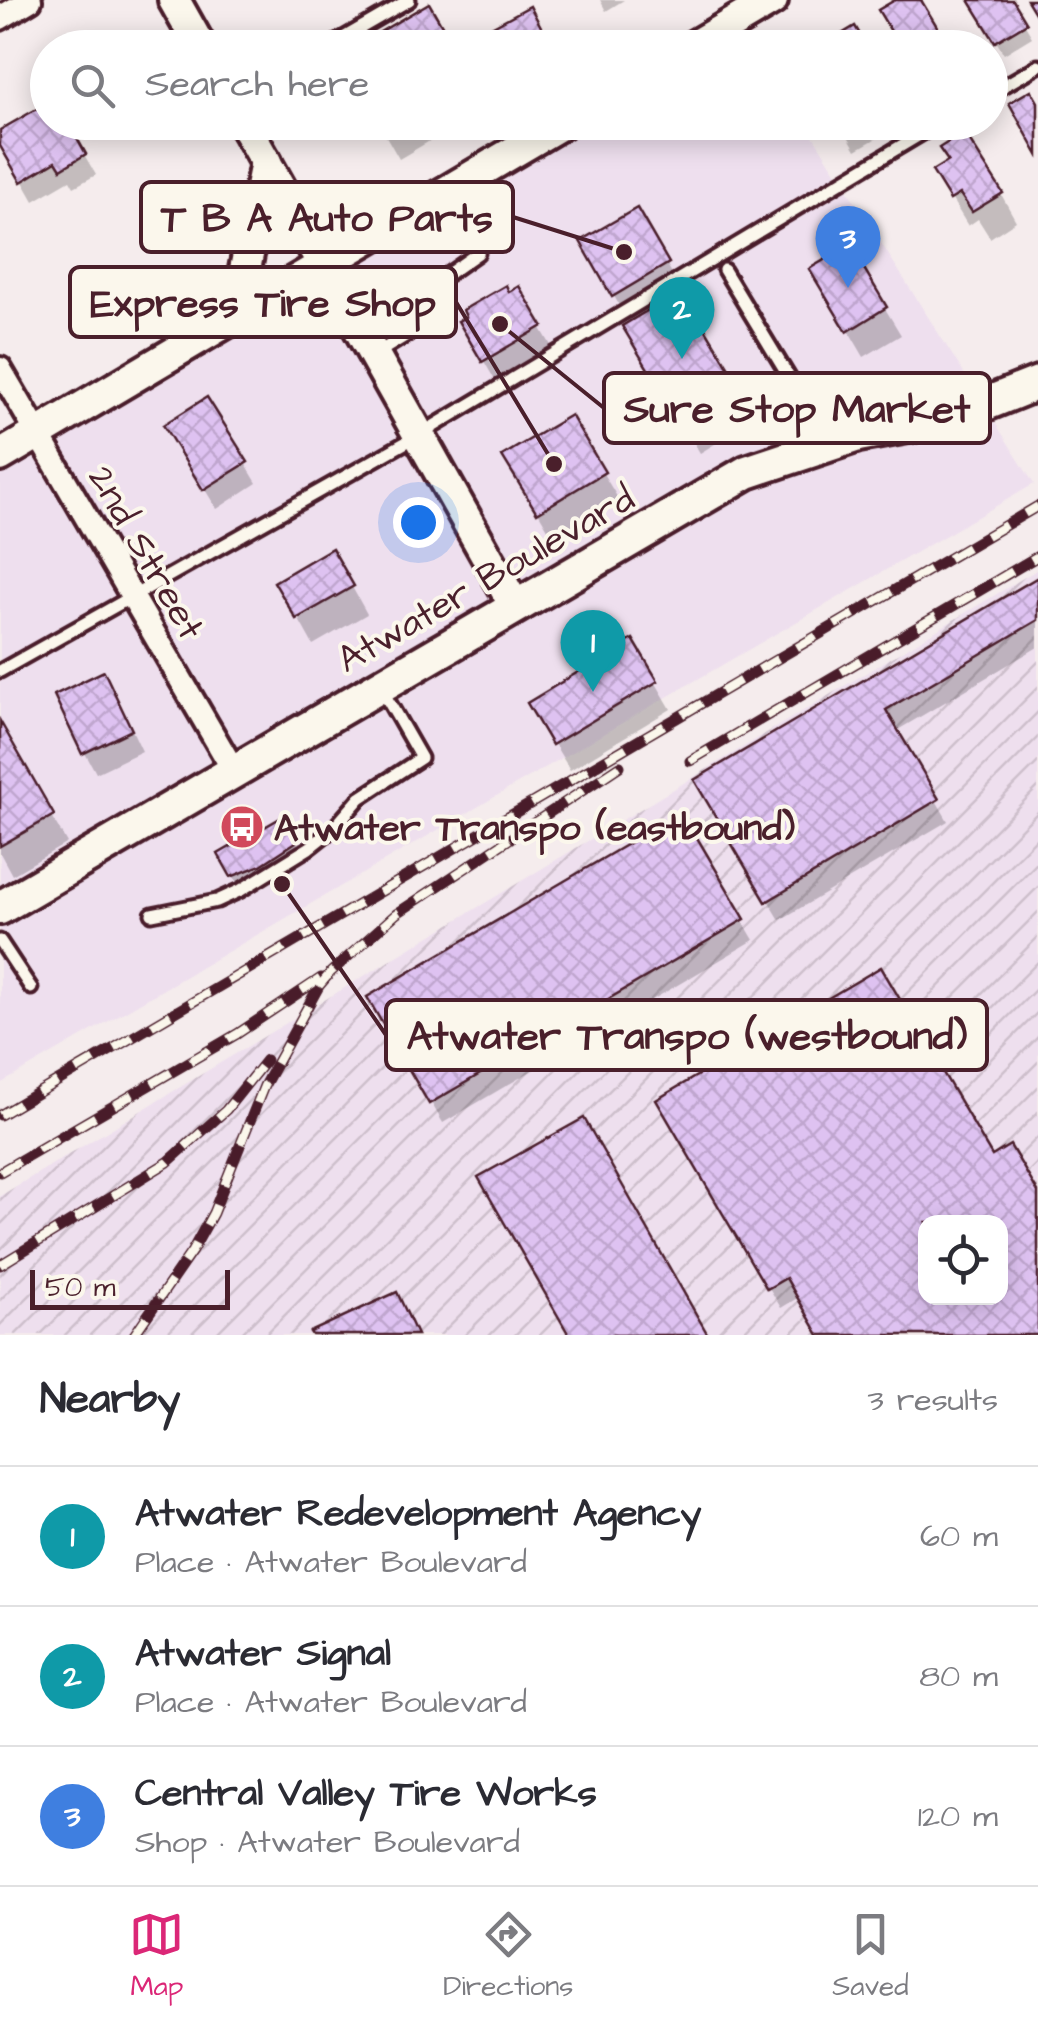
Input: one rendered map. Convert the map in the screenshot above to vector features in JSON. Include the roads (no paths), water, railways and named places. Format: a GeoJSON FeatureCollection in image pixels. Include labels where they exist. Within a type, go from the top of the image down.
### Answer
{"type":"FeatureCollection","features":[{"type":"Feature","properties":{"kind":"main road","name":"Atwater Boulevard"},"geometry":{"type":"LineString","coordinates":[[0,908],[747,472],[858,435],[951,418],[1038,383]]}},
{"type":"Feature","properties":{"kind":"street"},"geometry":{"type":"LineString","coordinates":[[0,18],[30,0]]}},
{"type":"Feature","properties":{"kind":"street"},"geometry":{"type":"LineString","coordinates":[[174,0],[191,30]]}},
{"type":"Feature","properties":{"kind":"street"},"geometry":{"type":"LineString","coordinates":[[721,30],[772,0]]}},
{"type":"Feature","properties":{"kind":"street"},"geometry":{"type":"LineString","coordinates":[[253,140],[515,606]]}},
{"type":"Feature","properties":{"kind":"street"},"geometry":{"type":"LineString","coordinates":[[0,456],[533,140]]}},
{"type":"Feature","properties":{"kind":"street"},"geometry":{"type":"LineString","coordinates":[[228,321],[243,280],[266,162]]}},
{"type":"Feature","properties":{"kind":"street","name":"2nd Street"},"geometry":{"type":"LineString","coordinates":[[0,368],[234,771]]}},
{"type":"Feature","properties":{"kind":"lane"},"geometry":{"type":"LineString","coordinates":[[357,30],[409,0]]}},
{"type":"Feature","properties":{"kind":"lane"},"geometry":{"type":"LineString","coordinates":[[1008,84],[1038,66]]}},
{"type":"Feature","properties":{"kind":"lane"},"geometry":{"type":"LineString","coordinates":[[0,671],[419,434],[911,140]]}},
{"type":"Feature","properties":{"kind":"lane"},"geometry":{"type":"LineString","coordinates":[[374,355],[423,324],[411,300],[478,253],[445,192]]}},
{"type":"Feature","properties":{"kind":"lane"},"geometry":{"type":"LineString","coordinates":[[724,270],[826,446]]}},
{"type":"Feature","properties":{"kind":"lane"},"geometry":{"type":"LineString","coordinates":[[152,914],[217,900],[241,890],[309,848],[333,829],[360,798],[421,758],[379,686]]}},
{"type":"Feature","properties":{"kind":"lane"},"geometry":{"type":"LineString","coordinates":[[0,940],[31,988]]}},
{"type":"Feature","properties":{"kind":"railway"},"geometry":{"type":"LineString","coordinates":[[0,1115],[1038,506]]}},
{"type":"Feature","properties":{"kind":"railway"},"geometry":{"type":"LineString","coordinates":[[690,761],[1038,556]]}},
{"type":"Feature","properties":{"kind":"railway"},"geometry":{"type":"LineString","coordinates":[[134,1335],[192,1251],[213,1213],[264,1086],[319,986],[396,914],[620,766]]}},
{"type":"Feature","properties":{"kind":"railway"},"geometry":{"type":"LineString","coordinates":[[0,1172],[237,1034],[321,978]]}},
{"type":"Feature","properties":{"kind":"railway"},"geometry":{"type":"LineString","coordinates":[[0,1265],[168,1162],[226,1110],[266,1060]]}},
{"type":"Feature","properties":{"kind":"place","name":"T B A Auto Parts"},"geometry":{"type":"Point","coordinates":[624,252]}},
{"type":"Feature","properties":{"kind":"place","name":"Central Valley Tire Works"},"geometry":{"type":"Point","coordinates":[848,288]}},
{"type":"Feature","properties":{"kind":"place","name":"Sure Stop Market"},"geometry":{"type":"Point","coordinates":[500,324]}},
{"type":"Feature","properties":{"kind":"place","name":"Atwater Signal"},"geometry":{"type":"Point","coordinates":[682,359]}},
{"type":"Feature","properties":{"kind":"place","name":"Express Tire Shop"},"geometry":{"type":"Point","coordinates":[554,464]}},
{"type":"Feature","properties":{"kind":"place","name":"Atwater Redevelopment Agency"},"geometry":{"type":"Point","coordinates":[593,692]}},
{"type":"Feature","properties":{"kind":"place","name":"Atwater Transpo (eastbound)"},"geometry":{"type":"Point","coordinates":[242,827]}},
{"type":"Feature","properties":{"kind":"place","name":"Atwater Transpo (westbound)"},"geometry":{"type":"Point","coordinates":[282,884]}}]}
